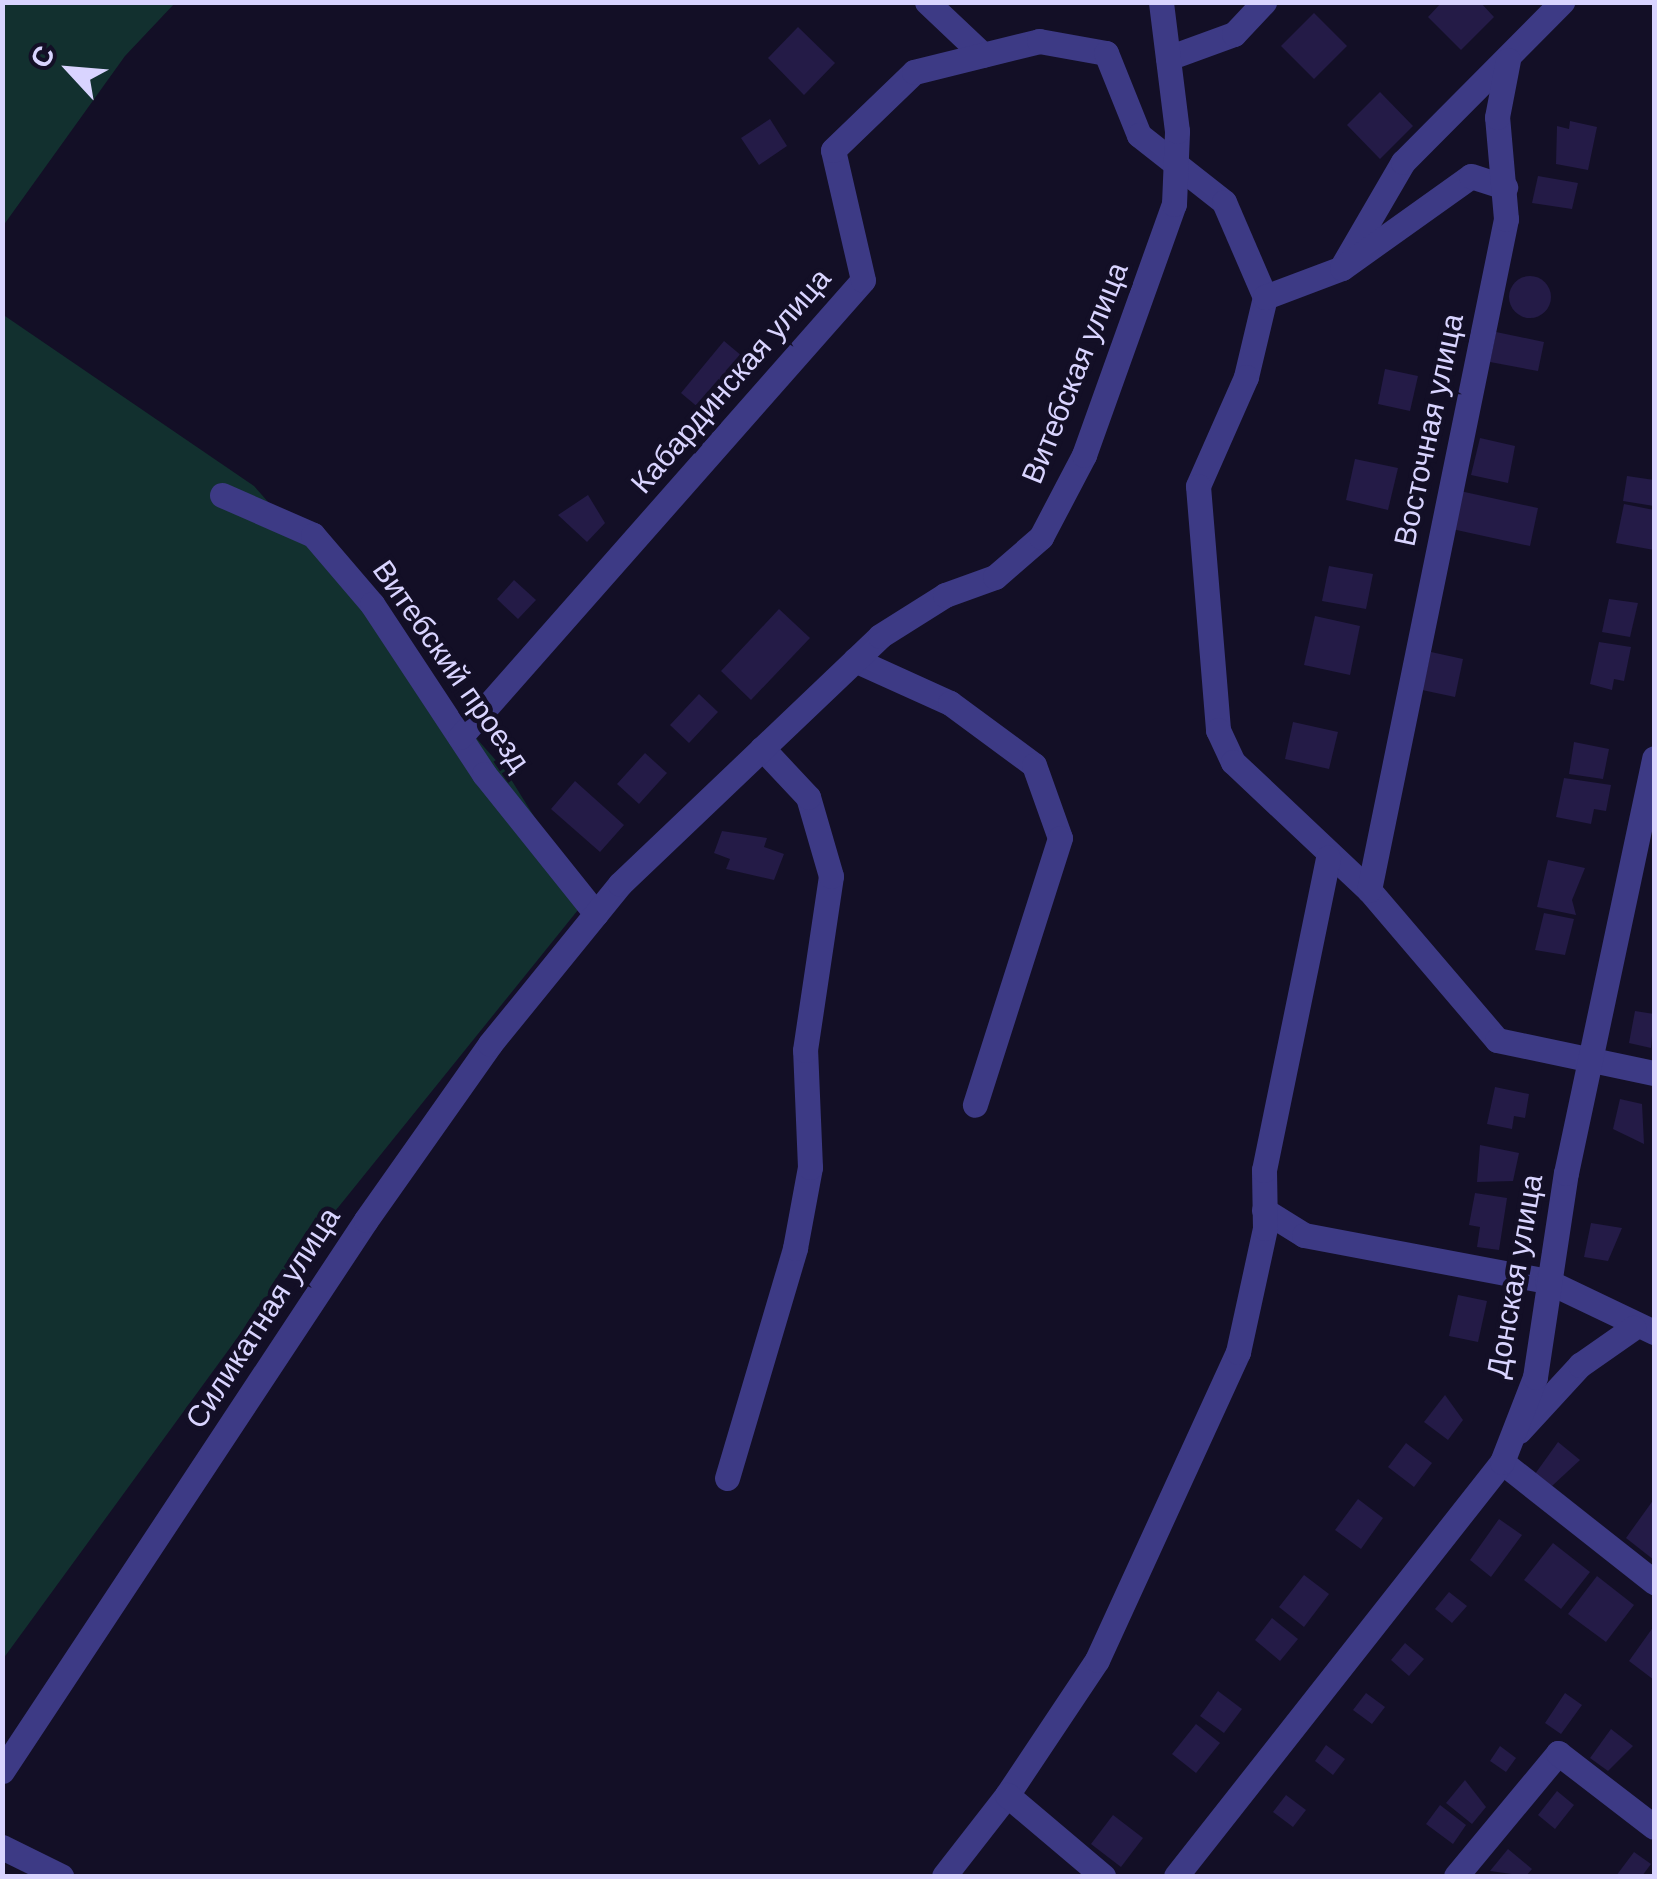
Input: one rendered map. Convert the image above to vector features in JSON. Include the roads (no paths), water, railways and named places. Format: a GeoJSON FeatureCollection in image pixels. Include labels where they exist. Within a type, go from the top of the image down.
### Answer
{"type":"FeatureCollection","features":[{"type":"Feature","properties":{"kind":"street"},"geometry":{"type":"LineString","coordinates":[[927,2],[983,55]]}},
{"type":"Feature","properties":{"kind":"street","name":"Витебская улица"},"geometry":{"type":"LineString","coordinates":[[596,914],[855,660],[913,612],[994,577],[1040,537],[1122,357],[1174,204],[1176,170],[1161,2]]}},
{"type":"Feature","properties":{"kind":"street"},"geometry":{"type":"LineString","coordinates":[[1168,58],[1234,34],[1264,2]]}},
{"type":"Feature","properties":{"kind":"street"},"geometry":{"type":"LineString","coordinates":[[1342,268],[1403,162],[1562,2]]}},
{"type":"Feature","properties":{"kind":"street","name":"Кабардинская улица"},"geometry":{"type":"LineString","coordinates":[[460,736],[863,280],[832,150],[914,72],[1039,41],[1106,53],[1138,135],[1176,170]]}},
{"type":"Feature","properties":{"kind":"street","name":"Восточная улица"},"geometry":{"type":"LineString","coordinates":[[1369,890],[1506,219],[1497,118],[1508,60]]}},
{"type":"Feature","properties":{"kind":"street"},"geometry":{"type":"LineString","coordinates":[[1266,298],[1342,268],[1472,176],[1497,118]]}},
{"type":"Feature","properties":{"kind":"street"},"geometry":{"type":"LineString","coordinates":[[1176,170],[1224,202],[1266,298],[1246,377],[1198,486],[1218,730],[1233,762],[1328,857],[1369,890],[1496,1040],[1654,1073]]}},
{"type":"Feature","properties":{"kind":"street"},"geometry":{"type":"LineString","coordinates":[[1472,176],[1505,187]]}},
{"type":"Feature","properties":{"kind":"street","name":"Витебский проезд"},"geometry":{"type":"LineString","coordinates":[[222,495],[312,535],[372,604],[460,736],[596,914]]}},
{"type":"Feature","properties":{"kind":"street"},"geometry":{"type":"LineString","coordinates":[[855,660],[950,703],[1034,765],[1060,838],[974,1105]]}},
{"type":"Feature","properties":{"kind":"street"},"geometry":{"type":"LineString","coordinates":[[727,1478],[795,1248],[810,1167],[805,1050],[830,876],[808,797],[762,748]]}},
{"type":"Feature","properties":{"kind":"street","name":"Донская улица"},"geometry":{"type":"LineString","coordinates":[[1176,1876],[1506,1452],[1535,1377],[1547,1281],[1654,758]]}},
{"type":"Feature","properties":{"kind":"street"},"geometry":{"type":"LineString","coordinates":[[944,1876],[1006,1795],[1097,1660],[1238,1352],[1264,1210],[1264,1170],[1328,857]]}},
{"type":"Feature","properties":{"kind":"street","name":"Силикатная улица"},"geometry":{"type":"LineString","coordinates":[[2,1771],[366,1220],[490,1044],[596,914]]}},
{"type":"Feature","properties":{"kind":"street"},"geometry":{"type":"LineString","coordinates":[[1264,1210],[1304,1235],[1547,1281],[1644,1330]]}},
{"type":"Feature","properties":{"kind":"street"},"geometry":{"type":"LineString","coordinates":[[1644,1330],[1580,1364],[1506,1452],[1654,1582]]}},
{"type":"Feature","properties":{"kind":"street"},"geometry":{"type":"LineString","coordinates":[[1456,1876],[1558,1753],[1654,1827]]}},
{"type":"Feature","properties":{"kind":"street"},"geometry":{"type":"LineString","coordinates":[[1006,1795],[1103,1876]]}},
{"type":"Feature","properties":{"kind":"street"},"geometry":{"type":"LineString","coordinates":[[2,1847],[61,1876]]}}]}
